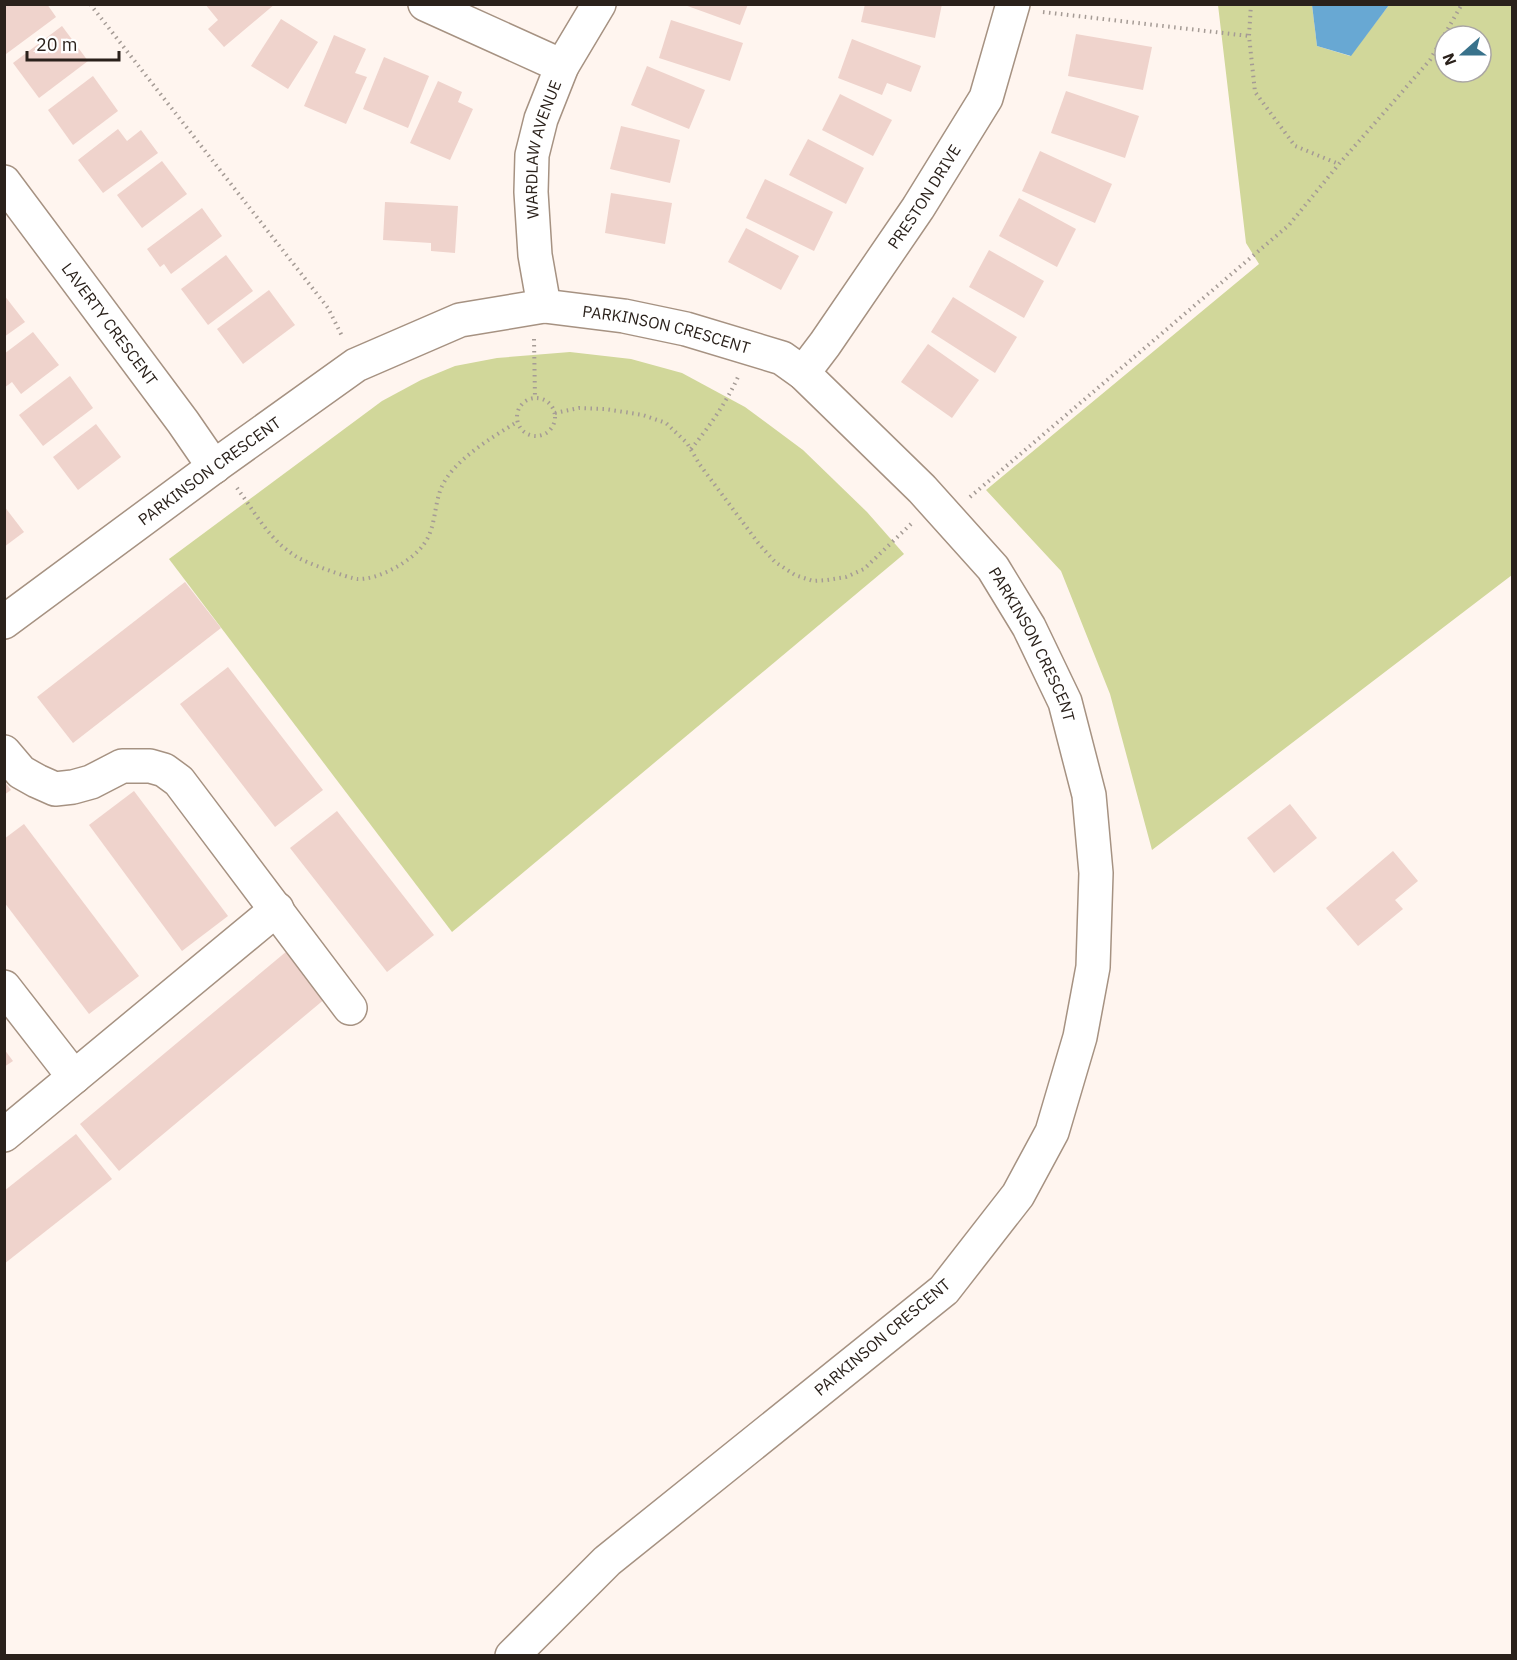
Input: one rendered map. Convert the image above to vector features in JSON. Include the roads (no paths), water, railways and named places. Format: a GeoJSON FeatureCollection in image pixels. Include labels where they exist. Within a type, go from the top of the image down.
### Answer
{"type":"FeatureCollection","features":[{"type":"Feature","properties":{"kind":"street"},"geometry":{"type":"LineString","coordinates":[[425,4],[562,66]]}},
{"type":"Feature","properties":{"kind":"street","name":"WARDLAW AVENUE"},"geometry":{"type":"LineString","coordinates":[[539,307],[531,192],[532,155],[541,119],[562,66],[599,4]]}},
{"type":"Feature","properties":{"kind":"street","name":"PRESTON DRIVE"},"geometry":{"type":"LineString","coordinates":[[803,373],[918,208],[986,98],[1013,6]]}},
{"type":"Feature","properties":{"kind":"street","name":"LAVERTY CRESCENT"},"geometry":{"type":"LineString","coordinates":[[4,182],[216,465]]}},
{"type":"Feature","properties":{"kind":"street","name":"PARKINSON CRESCENT"},"geometry":{"type":"LineString","coordinates":[[4,622],[356,365],[460,320],[539,307],[567,308],[686,329],[782,358],[803,373],[940,509],[993,568],[1029,627],[1065,702],[1089,795],[1096,873],[1093,967],[1080,1037],[1052,1132],[1018,1195],[944,1290],[607,1561],[512,1656]]}},
{"type":"Feature","properties":{"kind":"street"},"geometry":{"type":"LineString","coordinates":[[4,752],[21,772],[55,789],[91,782],[122,766],[150,766],[164,770],[179,781],[350,1008]]}},
{"type":"Feature","properties":{"kind":"street"},"geometry":{"type":"LineString","coordinates":[[4,1135],[277,909]]}},
{"type":"Feature","properties":{"kind":"street"},"geometry":{"type":"LineString","coordinates":[[4,987],[74,1077]]}},
{"type":"Feature","properties":{"kind":"water"},"geometry":{"type":"Polygon","coordinates":[[[1312,4],[1389,5],[1351,56],[1317,46],[1312,4]]]}}]}
